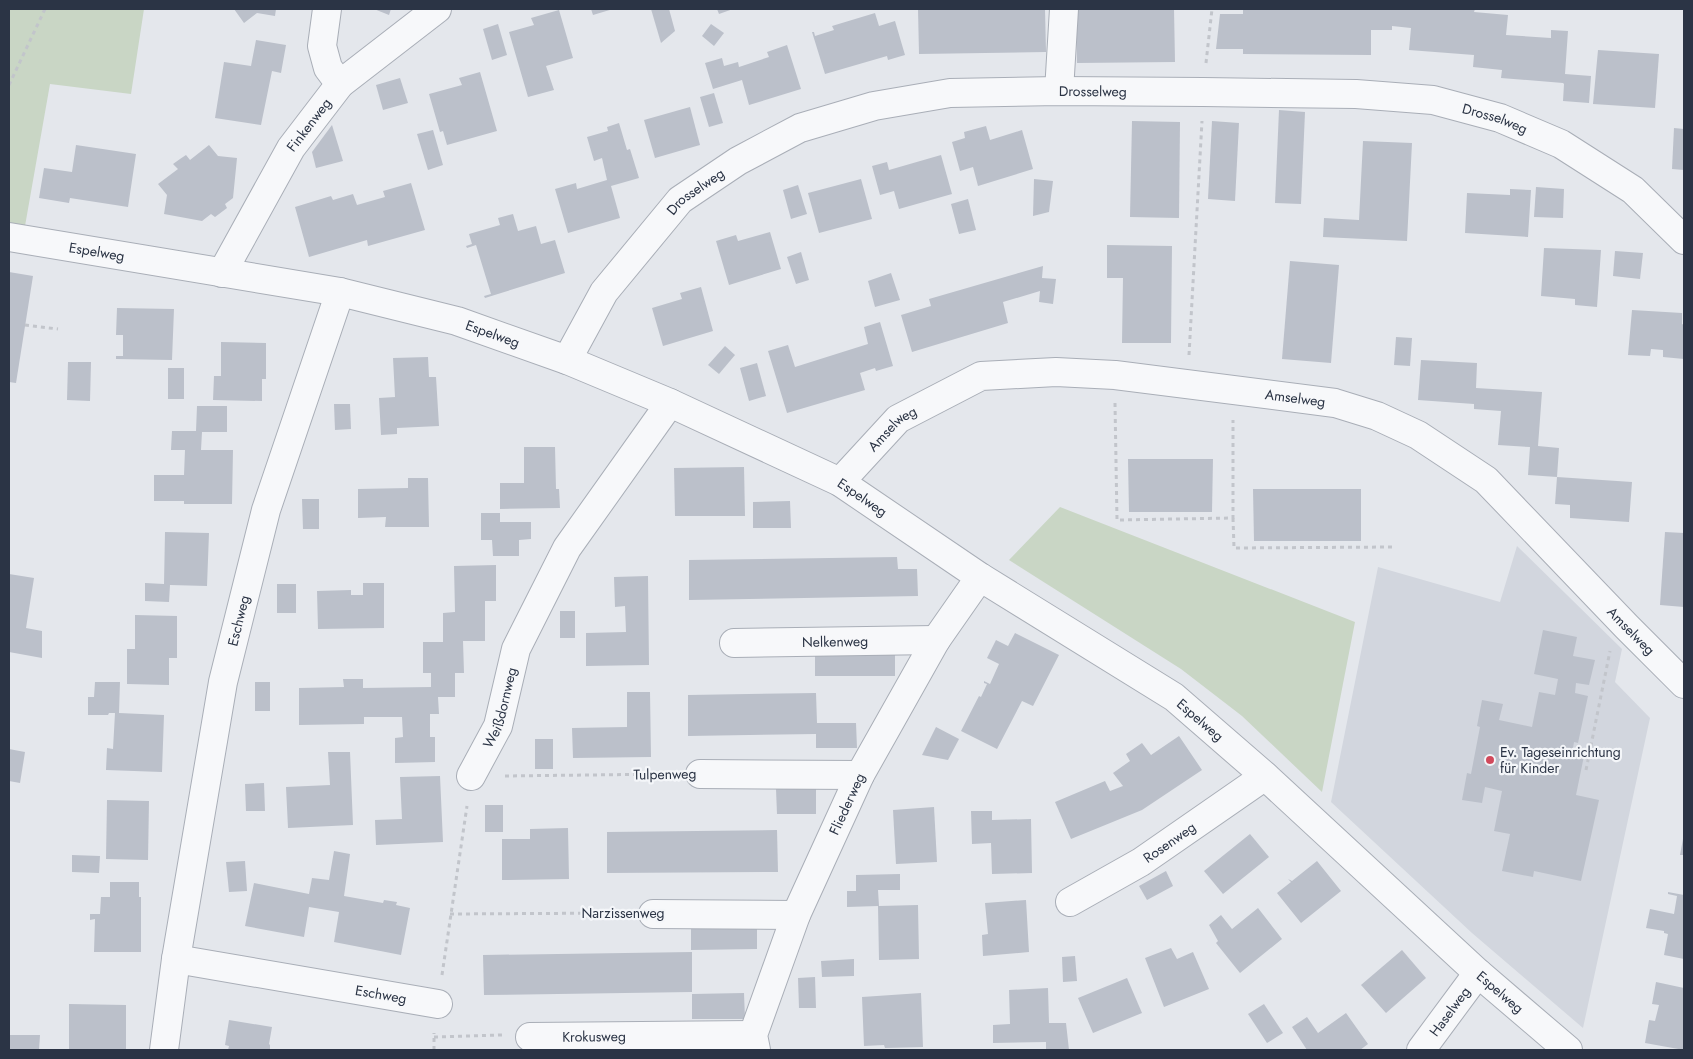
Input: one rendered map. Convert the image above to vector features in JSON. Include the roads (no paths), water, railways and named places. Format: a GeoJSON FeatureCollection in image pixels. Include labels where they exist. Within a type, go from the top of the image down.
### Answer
{"type":"FeatureCollection","features":[{"type":"Feature","properties":{"kind":"street"},"geometry":{"type":"LineString","coordinates":[[327,9],[322,46],[328,68],[340,84]]}},
{"type":"Feature","properties":{"kind":"street","name":"Finkenweg"},"geometry":{"type":"LineString","coordinates":[[222,273],[292,148],[340,84],[437,9]]}},
{"type":"Feature","properties":{"kind":"street"},"geometry":{"type":"LineString","coordinates":[[1059,91],[1064,9]]}},
{"type":"Feature","properties":{"kind":"street","name":"Drosselweg"},"geometry":{"type":"LineString","coordinates":[[567,360],[604,292],[680,200],[738,161],[800,128],[874,106],[950,94],[1059,91],[1204,92],[1356,94],[1433,100],[1500,118],[1561,144],[1633,190],[1684,240]]}},
{"type":"Feature","properties":{"kind":"street","name":"Espelweg"},"geometry":{"type":"LineString","coordinates":[[9,236],[340,292],[458,321],[567,360],[670,404],[840,482],[980,577],[1174,696],[1265,776],[1478,973],[1568,1050]]}},
{"type":"Feature","properties":{"kind":"street","name":"Eschweg"},"geometry":{"type":"LineString","coordinates":[[164,1050],[176,959],[223,682],[266,510],[340,292]]}},
{"type":"Feature","properties":{"kind":"street","name":"Amselweg"},"geometry":{"type":"LineString","coordinates":[[840,482],[898,419],[981,376],[1056,372],[1115,375],[1335,403],[1377,416],[1418,435],[1486,480],[1684,684]]}},
{"type":"Feature","properties":{"kind":"street","name":"Weißdornweg"},"geometry":{"type":"LineString","coordinates":[[471,776],[498,726],[516,649],[567,548],[670,404]]}},
{"type":"Feature","properties":{"kind":"street","name":"Fliederweg"},"geometry":{"type":"LineString","coordinates":[[755,1043],[796,914],[860,776],[936,640],[980,577]]}},
{"type":"Feature","properties":{"kind":"street","name":"Nelkenweg"},"geometry":{"type":"LineString","coordinates":[[734,643],[936,640]]}},
{"type":"Feature","properties":{"kind":"street","name":"Tulpenweg"},"geometry":{"type":"LineString","coordinates":[[700,774],[860,776]]}},
{"type":"Feature","properties":{"kind":"street","name":"Rosenweg"},"geometry":{"type":"LineString","coordinates":[[1070,902],[1141,862],[1265,776]]}},
{"type":"Feature","properties":{"kind":"street","name":"Narzissenweg"},"geometry":{"type":"LineString","coordinates":[[652,914],[796,914]]}},
{"type":"Feature","properties":{"kind":"street","name":"Eschweg"},"geometry":{"type":"LineString","coordinates":[[176,959],[438,1004]]}},
{"type":"Feature","properties":{"kind":"street","name":"Haselweg"},"geometry":{"type":"LineString","coordinates":[[1421,1050],[1478,973]]}},
{"type":"Feature","properties":{"kind":"street","name":"Krokusweg"},"geometry":{"type":"LineString","coordinates":[[530,1037],[755,1043]]}},
{"type":"Feature","properties":{"kind":"place","name":"Ev. Tageseinrichtung für Kinder"},"geometry":{"type":"Point","coordinates":[1490,760]}}]}
